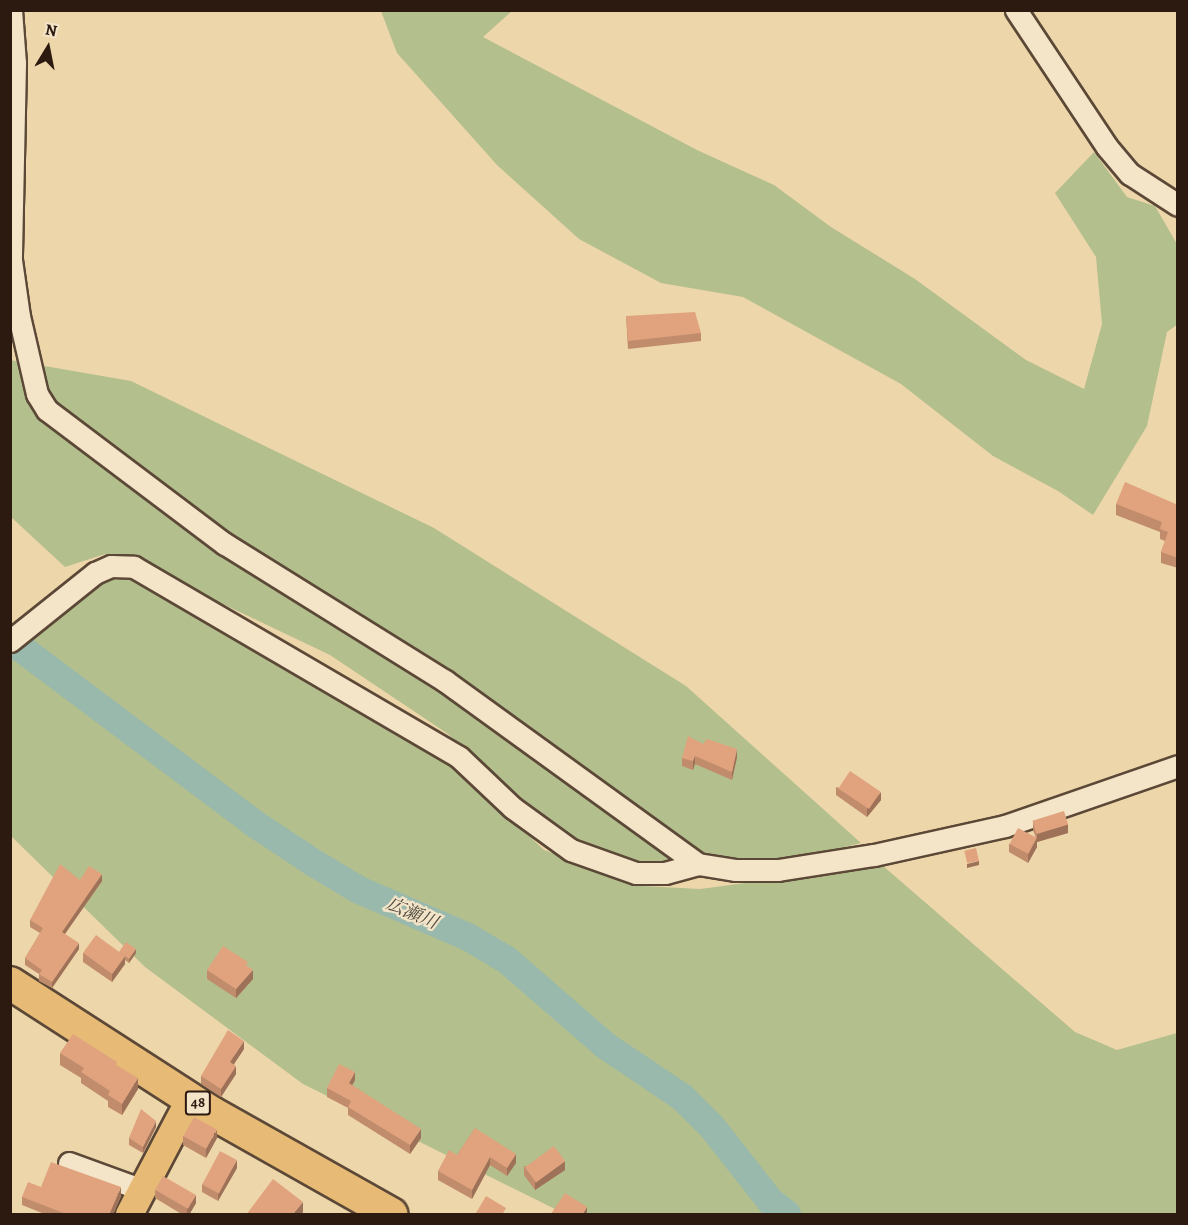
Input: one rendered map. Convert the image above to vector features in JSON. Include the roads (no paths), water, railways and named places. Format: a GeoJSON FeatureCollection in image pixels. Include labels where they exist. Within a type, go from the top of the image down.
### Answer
{"type":"FeatureCollection","features":[{"type":"Feature","properties":{"kind":"highway","name":"48"},"geometry":{"type":"LineString","coordinates":[[10,983],[282,1155],[391,1215]]}},
{"type":"Feature","properties":{"kind":"main road"},"geometry":{"type":"LineString","coordinates":[[129,1215],[140,1189],[190,1098]]}},
{"type":"Feature","properties":{"kind":"street"},"geometry":{"type":"LineString","coordinates":[[11,10],[15,63],[11,260],[19,316],[37,394],[47,410],[225,544],[445,681],[698,864]]}},
{"type":"Feature","properties":{"kind":"street"},"geometry":{"type":"LineString","coordinates":[[1016,10],[1107,147],[1130,174],[1178,205]]}},
{"type":"Feature","properties":{"kind":"street"},"geometry":{"type":"LineString","coordinates":[[10,641],[95,573],[111,566],[126,566],[157,577],[290,661],[459,757],[513,808],[571,850],[636,873],[665,873],[698,864],[735,870],[778,870],[874,855],[1005,826],[1178,766]]}},
{"type":"Feature","properties":{"kind":"street"},"geometry":{"type":"LineString","coordinates":[[69,1163],[140,1189]]}},
{"type":"Feature","properties":{"kind":"waterway","name":"広瀬川"},"geometry":{"type":"LineString","coordinates":[[10,640],[252,822],[314,863],[359,890],[468,937],[507,960],[606,1046],[682,1097],[712,1127],[771,1202],[787,1214]]}}]}
